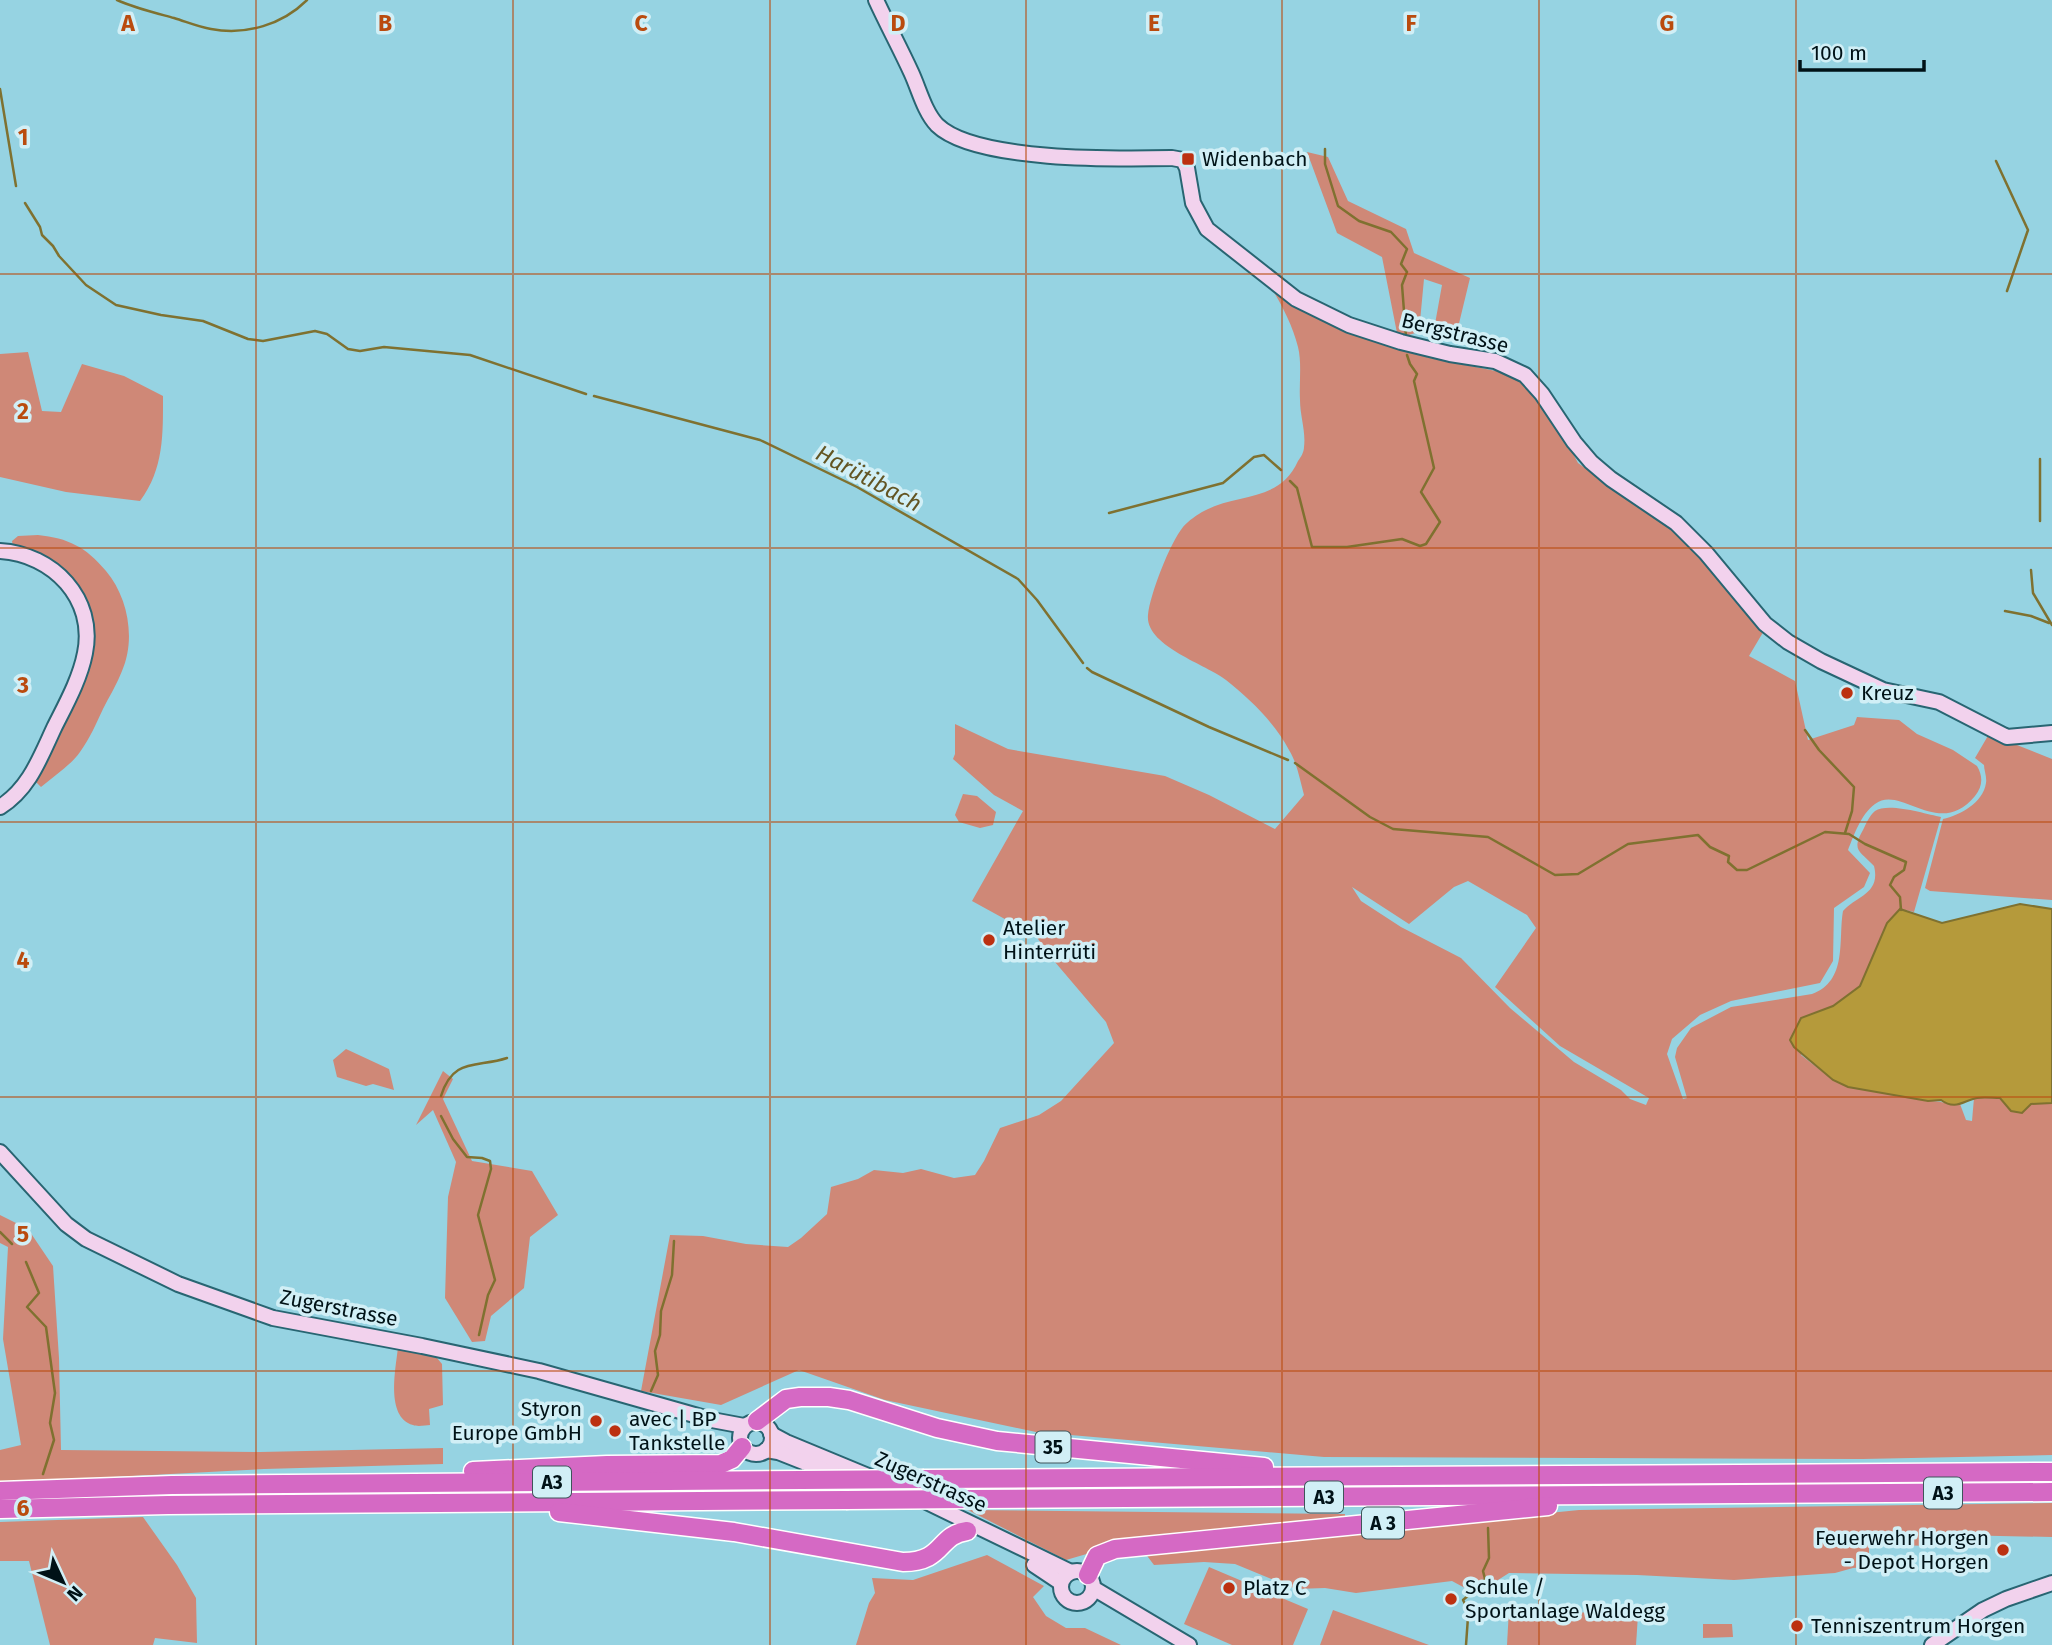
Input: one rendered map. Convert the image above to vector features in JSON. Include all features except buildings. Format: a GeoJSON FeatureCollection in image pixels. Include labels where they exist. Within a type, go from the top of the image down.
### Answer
{"type":"FeatureCollection","features":[{"type":"Feature","properties":{"kind":"highway","name":"35"},"geometry":{"type":"LineString","coordinates":[[746,1432],[786,1399],[829,1397],[849,1400],[946,1431],[997,1441],[1362,1476]]}},
{"type":"Feature","properties":{"kind":"highway"},"geometry":{"type":"LineString","coordinates":[[301,1483],[582,1465],[721,1464],[732,1459],[746,1432]]}},
{"type":"Feature","properties":{"kind":"highway","name":"A3"},"geometry":{"type":"LineString","coordinates":[[0,1491],[301,1483],[2052,1472]]}},
{"type":"Feature","properties":{"kind":"highway","name":"A3"},"geometry":{"type":"LineString","coordinates":[[0,1509],[465,1502],[2052,1492]]}},
{"type":"Feature","properties":{"kind":"highway","name":"A 3"},"geometry":{"type":"LineString","coordinates":[[1080,1583],[1097,1556],[1115,1549],[1679,1495]]}},
{"type":"Feature","properties":{"kind":"highway"},"geometry":{"type":"LineString","coordinates":[[465,1502],[690,1526],[903,1562],[930,1558],[950,1536],[967,1531]]}},
{"type":"Feature","properties":{"kind":"main road","name":"Bergstrasse"},"geometry":{"type":"LineString","coordinates":[[876,0],[930,115],[945,131],[969,142],[1045,155],[1087,159],[1183,160],[1193,203],[1207,229],[1296,299],[1349,325],[1401,342],[1495,361],[1525,375],[1542,394],[1591,463],[1676,523],[1706,553],[1765,624],[1788,642],[1883,690],[1939,702],[2007,737],[2052,733]]}},
{"type":"Feature","properties":{"kind":"main road"},"geometry":{"type":"LineString","coordinates":[[0,551],[36,559],[59,574],[73,589],[87,632],[85,653],[76,682],[32,773],[16,796],[0,807]]}},
{"type":"Feature","properties":{"kind":"main road","name":"Zugerstrasse"},"geometry":{"type":"LineString","coordinates":[[0,1152],[66,1224],[86,1239],[178,1284],[273,1318],[539,1371],[712,1420],[725,1421],[746,1432],[766,1425],[772,1434],[786,1442],[902,1490],[1080,1583],[1189,1645]]}},
{"type":"Feature","properties":{"kind":"main road","name":"Zugerstrasse"},"geometry":{"type":"LineString","coordinates":[[746,1432],[751,1453],[766,1450],[778,1452],[967,1531],[1044,1570],[1080,1583],[1173,1645]]}},
{"type":"Feature","properties":{"kind":"main road"},"geometry":{"type":"LineString","coordinates":[[766,1450],[771,1443],[772,1434]]}},
{"type":"Feature","properties":{"kind":"main road"},"geometry":{"type":"LineString","coordinates":[[1932,1645],[1983,1610],[2052,1583]]}},
{"type":"Feature","properties":{"kind":"shaded area"},"geometry":{"type":"Polygon","coordinates":[[[1307,152],[1328,157],[1348,201],[1406,229],[1414,253],[1470,278],[1455,340],[1433,335],[1442,285],[1424,279],[1419,332],[1398,338],[1382,257],[1337,233],[1307,152]]]}},
{"type":"Feature","properties":{"kind":"shaded area"},"geometry":{"type":"Polygon","coordinates":[[[1272,289],[1302,310],[1354,335],[1430,358],[1511,374],[1526,387],[1568,444],[1578,463],[1684,538],[1765,629],[1749,656],[1795,681],[1808,740],[1854,725],[1857,717],[1899,720],[1917,734],[1953,750],[1977,766],[1981,777],[1980,788],[1961,808],[1948,813],[1934,813],[1897,800],[1885,800],[1875,804],[1866,813],[1848,850],[1870,873],[1864,887],[1834,908],[1833,961],[1820,983],[1731,1001],[1700,1015],[1672,1039],[1667,1054],[1683,1099],[1687,1098],[1675,1057],[1677,1048],[1691,1028],[1731,1007],[1812,994],[1823,988],[1836,970],[1843,911],[1871,889],[1874,883],[1874,866],[1861,854],[1858,847],[1859,837],[1869,818],[1875,811],[1889,808],[1941,817],[1914,912],[1900,909],[1887,923],[1860,986],[1833,1006],[1802,1018],[1801,1055],[1833,1080],[1848,1087],[1960,1104],[1966,1120],[1972,1121],[1974,1098],[2000,1098],[2011,1111],[2031,1104],[2052,1103],[2052,1455],[1862,1459],[1324,1457],[1036,1432],[885,1400],[799,1370],[721,1405],[641,1391],[670,1235],[703,1236],[746,1244],[788,1247],[827,1214],[831,1187],[858,1179],[874,1170],[903,1173],[921,1169],[954,1178],[975,1175],[1000,1128],[1039,1115],[1061,1101],[1114,1043],[1106,1022],[1036,936],[972,901],[1023,811],[994,795],[953,759],[955,724],[1008,749],[1165,776],[1275,829],[1304,795],[1292,755],[1269,721],[1226,680],[1166,645],[1150,626],[1148,615],[1161,569],[1185,525],[1217,505],[1257,495],[1280,484],[1303,453],[1299,353],[1290,325],[1272,289]],[[1468,881],[1454,887],[1409,924],[1352,887],[1361,901],[1401,927],[1461,958],[1510,1008],[1574,1062],[1621,1090],[1630,1099],[1646,1105],[1649,1098],[1560,1046],[1495,987],[1536,928],[1527,915],[1468,881]]]}},
{"type":"Feature","properties":{"kind":"shaded area"},"geometry":{"type":"Polygon","coordinates":[[[28,352],[42,411],[61,412],[82,364],[124,376],[163,396],[158,464],[140,501],[66,492],[0,477],[0,354],[28,352]]]}},
{"type":"Feature","properties":{"kind":"shaded area"},"geometry":{"type":"Polygon","coordinates":[[[38,535],[76,545],[99,563],[120,593],[129,632],[122,671],[87,741],[72,762],[41,787],[36,782],[38,774],[84,674],[80,593],[13,547],[12,541],[18,536],[38,535]]]}},
{"type":"Feature","properties":{"kind":"shaded area"},"geometry":{"type":"Polygon","coordinates":[[[1989,734],[2052,759],[2052,900],[1930,891],[1925,888],[1943,819],[1970,807],[1984,790],[1984,765],[1975,758],[1989,734]]]}},
{"type":"Feature","properties":{"kind":"shaded area"},"geometry":{"type":"Polygon","coordinates":[[[963,794],[977,796],[996,812],[993,825],[980,828],[959,822],[955,815],[963,794]]]}},
{"type":"Feature","properties":{"kind":"shaded area"},"geometry":{"type":"Polygon","coordinates":[[[2020,904],[2052,909],[2052,1103],[2031,1104],[2022,1113],[2011,1111],[2000,1098],[1977,1098],[1951,1105],[1941,1100],[1928,1101],[1848,1087],[1833,1080],[1794,1047],[1790,1040],[1801,1018],[1833,1006],[1860,986],[1887,923],[1900,909],[1942,923],[2020,904]]]}},
{"type":"Feature","properties":{"kind":"shaded area"},"geometry":{"type":"Polygon","coordinates":[[[346,1049],[389,1069],[394,1090],[373,1084],[366,1086],[337,1077],[333,1060],[346,1049]]]}},
{"type":"Feature","properties":{"kind":"shaded area"},"geometry":{"type":"Polygon","coordinates":[[[443,1071],[453,1079],[443,1099],[472,1161],[532,1171],[558,1215],[530,1237],[524,1288],[491,1316],[485,1341],[472,1342],[445,1298],[448,1197],[456,1162],[433,1110],[416,1125],[443,1071]]]}},
{"type":"Feature","properties":{"kind":"shaded area"},"geometry":{"type":"Polygon","coordinates":[[[0,1215],[28,1229],[53,1266],[61,1450],[260,1452],[443,1448],[443,1464],[264,1469],[0,1483],[0,1450],[21,1445],[3,1339],[8,1247],[0,1243],[0,1215]]]}},
{"type":"Feature","properties":{"kind":"shaded area"},"geometry":{"type":"Polygon","coordinates":[[[398,1347],[421,1351],[422,1354],[437,1358],[442,1364],[443,1405],[429,1409],[430,1425],[413,1425],[404,1420],[399,1412],[394,1391],[398,1347]]]}},
{"type":"Feature","properties":{"kind":"shaded area"},"geometry":{"type":"Polygon","coordinates":[[[2052,1503],[2052,1537],[1955,1535],[1950,1546],[1869,1545],[1869,1567],[1835,1573],[1734,1580],[1509,1573],[1476,1594],[1452,1581],[1356,1593],[1325,1588],[1296,1589],[1235,1564],[1204,1562],[1154,1565],[1145,1553],[1579,1510],[2052,1503]]]}},
{"type":"Feature","properties":{"kind":"shaded area"},"geometry":{"type":"Polygon","coordinates":[[[968,1510],[1345,1516],[1109,1541],[1090,1553],[1066,1560],[968,1510]]]}},
{"type":"Feature","properties":{"kind":"shaded area"},"geometry":{"type":"Polygon","coordinates":[[[143,1517],[177,1565],[196,1598],[197,1643],[155,1638],[153,1645],[50,1645],[29,1561],[0,1561],[0,1522],[143,1517]]]}},
{"type":"Feature","properties":{"kind":"shaded area"},"geometry":{"type":"Polygon","coordinates":[[[987,1555],[1044,1586],[1033,1597],[1046,1616],[1066,1628],[1085,1628],[1121,1645],[856,1645],[869,1603],[875,1593],[872,1578],[913,1580],[987,1555]]]}},
{"type":"Feature","properties":{"kind":"shaded area","name":"Platz C"},"geometry":{"type":"Polygon","coordinates":[[[1209,1567],[1308,1609],[1293,1645],[1232,1645],[1184,1624],[1209,1567]]]}},
{"type":"Feature","properties":{"kind":"shaded area"},"geometry":{"type":"Polygon","coordinates":[[[1509,1609],[1638,1615],[1636,1645],[1507,1645],[1509,1609]]]}},
{"type":"Feature","properties":{"kind":"shaded area"},"geometry":{"type":"Polygon","coordinates":[[[1333,1610],[1429,1645],[1320,1645],[1333,1610]]]}},
{"type":"Feature","properties":{"kind":"shaded area"},"geometry":{"type":"Polygon","coordinates":[[[1703,1624],[1732,1624],[1733,1637],[1703,1638],[1703,1624]]]}},
{"type":"Feature","properties":{"kind":"waterway"},"geometry":{"type":"LineString","coordinates":[[117,0],[202,27],[224,31],[250,29],[275,22],[307,0]]}},
{"type":"Feature","properties":{"kind":"waterway"},"geometry":{"type":"LineString","coordinates":[[0,89],[16,186]]}},
{"type":"Feature","properties":{"kind":"waterway"},"geometry":{"type":"LineString","coordinates":[[1325,149],[1325,164],[1338,206],[1359,221],[1391,232],[1407,249],[1401,264],[1407,272],[1402,285],[1406,337]]}},
{"type":"Feature","properties":{"kind":"waterway"},"geometry":{"type":"LineString","coordinates":[[1996,161],[2028,230],[2007,291]]}},
{"type":"Feature","properties":{"kind":"waterway"},"geometry":{"type":"LineString","coordinates":[[25,203],[42,235],[59,256],[86,285],[116,305],[203,321],[248,339],[263,341],[315,331],[327,334],[348,349],[360,351],[384,347],[470,355],[586,394]]}},
{"type":"Feature","properties":{"kind":"waterway"},"geometry":{"type":"LineString","coordinates":[[1290,481],[1297,488],[1312,547],[1347,547],[1402,539],[1420,546],[1426,544],[1440,522],[1421,492],[1434,468],[1414,381],[1417,374],[1407,355]]}},
{"type":"Feature","properties":{"kind":"waterway","name":"Harütibach"},"geometry":{"type":"LineString","coordinates":[[594,396],[760,440],[857,487],[1018,579],[1037,600],[1083,663]]}},
{"type":"Feature","properties":{"kind":"waterway"},"geometry":{"type":"LineString","coordinates":[[1109,513],[1223,483],[1254,457],[1264,455],[1281,470]]}},
{"type":"Feature","properties":{"kind":"waterway"},"geometry":{"type":"LineString","coordinates":[[2040,459],[2040,521]]}},
{"type":"Feature","properties":{"kind":"waterway"},"geometry":{"type":"LineString","coordinates":[[2031,570],[2033,593],[2052,625]]}},
{"type":"Feature","properties":{"kind":"waterway"},"geometry":{"type":"LineString","coordinates":[[2005,611],[2049,623]]}},
{"type":"Feature","properties":{"kind":"waterway","name":"Harütibach"},"geometry":{"type":"LineString","coordinates":[[1087,668],[1209,727],[1288,760]]}},
{"type":"Feature","properties":{"kind":"waterway"},"geometry":{"type":"LineString","coordinates":[[1805,730],[1819,750],[1854,787],[1852,811],[1845,833]]}},
{"type":"Feature","properties":{"kind":"waterway","name":"Harütibach"},"geometry":{"type":"LineString","coordinates":[[1295,763],[1370,817],[1393,829],[1488,837],[1555,875],[1578,874],[1628,844],[1698,835],[1710,847],[1729,856],[1728,862],[1737,870],[1747,870],[1825,832],[1849,834],[1906,862],[1904,870],[1894,877],[1890,885],[1900,897],[1901,910]]}},
{"type":"Feature","properties":{"kind":"waterway"},"geometry":{"type":"LineString","coordinates":[[441,1096],[446,1084],[459,1069],[507,1058]]}},
{"type":"Feature","properties":{"kind":"waterway"},"geometry":{"type":"LineString","coordinates":[[441,1116],[453,1139],[467,1157],[490,1161],[491,1169],[478,1215],[495,1280],[488,1295],[479,1335]]}},
{"type":"Feature","properties":{"kind":"waterway"},"geometry":{"type":"LineString","coordinates":[[0,1232],[12,1244]]}},
{"type":"Feature","properties":{"kind":"waterway"},"geometry":{"type":"LineString","coordinates":[[651,1391],[658,1375],[655,1351],[660,1335],[661,1311],[672,1275],[674,1241]]}},
{"type":"Feature","properties":{"kind":"waterway"},"geometry":{"type":"LineString","coordinates":[[26,1262],[39,1293],[27,1307],[46,1327],[55,1393],[50,1423],[54,1440],[43,1474]]}},
{"type":"Feature","properties":{"kind":"waterway"},"geometry":{"type":"LineString","coordinates":[[1480,1584],[1485,1579],[1483,1571],[1489,1558],[1488,1528]]}},
{"type":"Feature","properties":{"kind":"waterway"},"geometry":{"type":"LineString","coordinates":[[1466,1606],[1463,1600],[1470,1594]]}},
{"type":"Feature","properties":{"kind":"waterway"},"geometry":{"type":"LineString","coordinates":[[1466,1645],[1468,1617]]}},
{"type":"Feature","properties":{"kind":"place","name":"Widenbach"},"geometry":{"type":"Point","coordinates":[1188,159]}},
{"type":"Feature","properties":{"kind":"place","name":"Kreuz"},"geometry":{"type":"Point","coordinates":[1847,693]}},
{"type":"Feature","properties":{"kind":"place","name":"Atelier Hinterrüti"},"geometry":{"type":"Point","coordinates":[989,940]}},
{"type":"Feature","properties":{"kind":"place","name":"Styron Europe GmbH"},"geometry":{"type":"Point","coordinates":[596,1421]}},
{"type":"Feature","properties":{"kind":"place","name":"avec | BP Tankstelle"},"geometry":{"type":"Point","coordinates":[615,1431]}},
{"type":"Feature","properties":{"kind":"place","name":"Feuerwehr Horgen - Depot Horgen"},"geometry":{"type":"Point","coordinates":[2003,1550]}},
{"type":"Feature","properties":{"kind":"place","name":"Platz C"},"geometry":{"type":"Point","coordinates":[1229,1588]}},
{"type":"Feature","properties":{"kind":"place","name":"Schule / Sportanlage Waldegg"},"geometry":{"type":"Point","coordinates":[1451,1599]}},
{"type":"Feature","properties":{"kind":"place","name":"Tenniszentrum Horgen"},"geometry":{"type":"Point","coordinates":[1797,1626]}}]}
